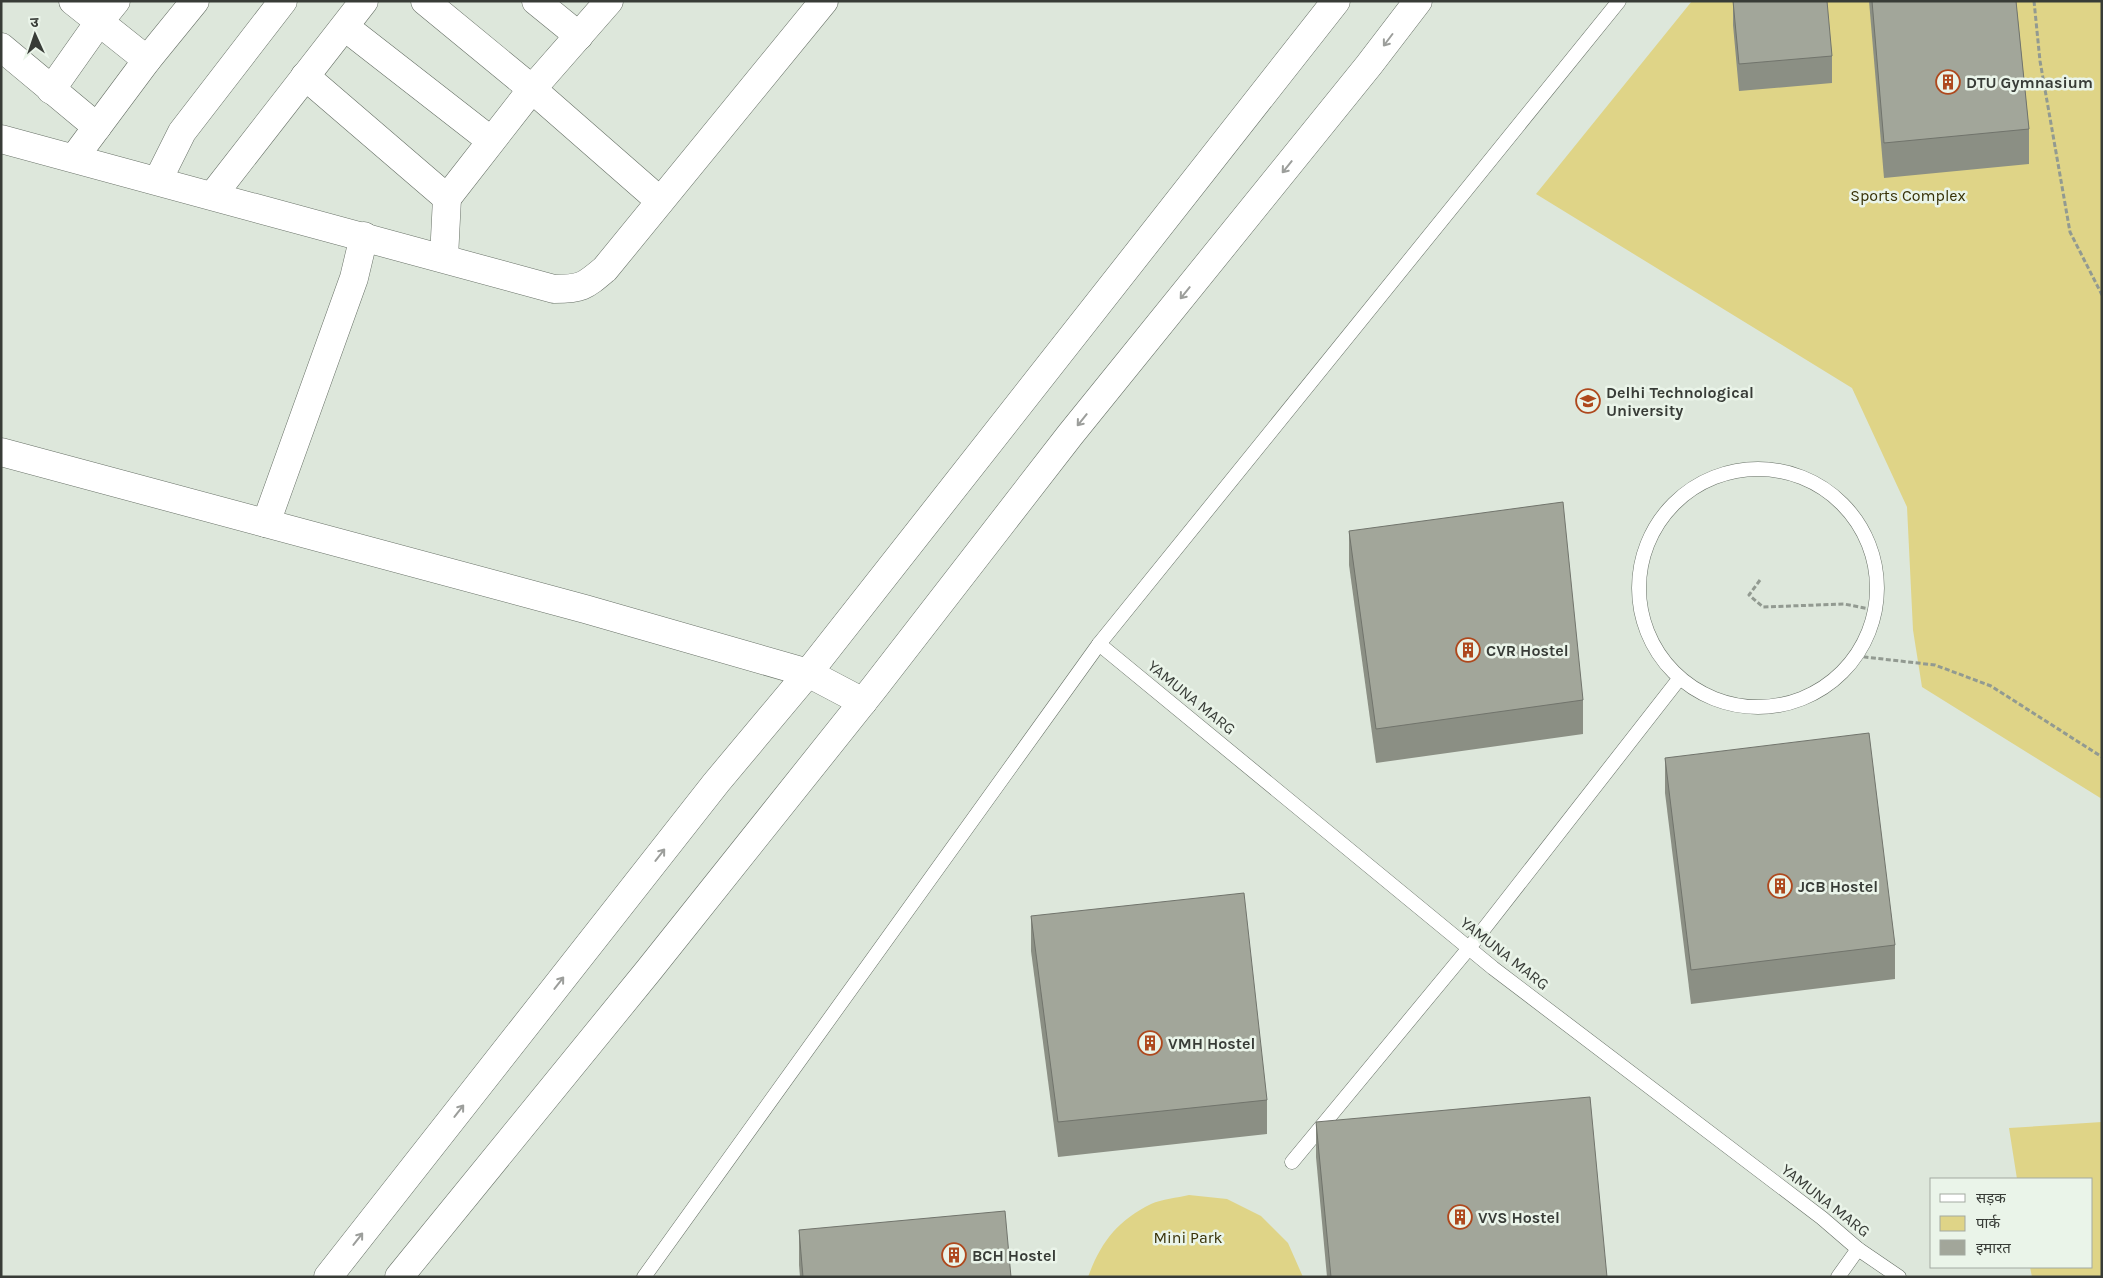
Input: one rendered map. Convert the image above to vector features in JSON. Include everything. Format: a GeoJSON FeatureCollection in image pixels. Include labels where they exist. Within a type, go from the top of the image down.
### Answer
{"type":"FeatureCollection","features":[{"type":"Feature","properties":{"kind":"street"},"geometry":{"type":"LineString","coordinates":[[73,1],[147,60]]}},
{"type":"Feature","properties":{"kind":"street"},"geometry":{"type":"LineString","coordinates":[[51,90],[116,1]]}},
{"type":"Feature","properties":{"kind":"street"},"geometry":{"type":"LineString","coordinates":[[74,158],[147,60],[195,1]]}},
{"type":"Feature","properties":{"kind":"street"},"geometry":{"type":"LineString","coordinates":[[158,180],[182,132],[283,1]]}},
{"type":"Feature","properties":{"kind":"street"},"geometry":{"type":"LineString","coordinates":[[213,195],[364,1]]}},
{"type":"Feature","properties":{"kind":"street"},"geometry":{"type":"LineString","coordinates":[[425,1],[532,89],[660,201]]}},
{"type":"Feature","properties":{"kind":"street"},"geometry":{"type":"LineString","coordinates":[[536,1],[579,36]]}},
{"type":"Feature","properties":{"kind":"street"},"geometry":{"type":"LineString","coordinates":[[444,258],[447,198],[490,140],[609,1]]}},
{"type":"Feature","properties":{"kind":"street"},"geometry":{"type":"LineString","coordinates":[[1,139],[158,180],[554,289],[570,289],[585,286],[605,269],[824,1]]}},
{"type":"Feature","properties":{"kind":"street"},"geometry":{"type":"LineString","coordinates":[[328,1277],[716,783],[808,673],[1336,1]]}},
{"type":"Feature","properties":{"kind":"street"},"geometry":{"type":"LineString","coordinates":[[399,1277],[643,978],[863,702],[1076,428],[1369,65],[1418,1]]}},
{"type":"Feature","properties":{"kind":"street"},"geometry":{"type":"LineString","coordinates":[[345,27],[490,140]]}},
{"type":"Feature","properties":{"kind":"street"},"geometry":{"type":"LineString","coordinates":[[1,47],[97,127]]}},
{"type":"Feature","properties":{"kind":"street"},"geometry":{"type":"LineString","coordinates":[[305,76],[447,198]]}},
{"type":"Feature","properties":{"kind":"street"},"geometry":{"type":"LineString","coordinates":[[266,523],[354,278],[364,236]]}},
{"type":"Feature","properties":{"kind":"street"},"geometry":{"type":"LineString","coordinates":[[1,452],[576,606],[808,673],[863,702]]}},
{"type":"Feature","properties":{"kind":"lane"},"geometry":{"type":"LineString","coordinates":[[644,1277],[1099,644],[1619,1]]}},
{"type":"Feature","properties":{"kind":"lane"},"geometry":{"type":"LineString","coordinates":[[1767,469],[1792,474],[1815,483],[1836,497],[1853,515],[1866,536],[1874,560],[1878,585],[1875,610],[1868,634],[1856,656],[1840,675],[1820,690],[1797,701],[1773,707],[1748,707],[1723,703],[1700,693],[1680,679],[1662,661],[1649,639],[1643,624],[1637,592],[1640,567],[1646,543],[1658,521],[1669,508],[1695,487],[1718,476],[1742,470],[1767,469]]}},
{"type":"Feature","properties":{"kind":"lane","name":"YAMUNA MARG"},"geometry":{"type":"LineString","coordinates":[[1099,644],[1469,948],[1822,1218],[1858,1248],[1899,1277]]}},
{"type":"Feature","properties":{"kind":"lane"},"geometry":{"type":"LineString","coordinates":[[1292,1162],[1469,948],[1680,679]]}},
{"type":"Feature","properties":{"kind":"lane"},"geometry":{"type":"LineString","coordinates":[[1838,1277],[1858,1248]]}},
{"type":"Feature","properties":{"kind":"path"},"geometry":{"type":"LineString","coordinates":[[2034,1],[2040,60],[2070,232],[2102,295]]}},
{"type":"Feature","properties":{"kind":"path"},"geometry":{"type":"LineString","coordinates":[[1760,580],[1749,595],[1762,607],[1844,604],[1875,610]]}},
{"type":"Feature","properties":{"kind":"path"},"geometry":{"type":"LineString","coordinates":[[1856,656],[1935,665],[1991,686],[2102,757]]}},
{"type":"Feature","properties":{"kind":"green space","name":"Sports Complex"},"geometry":{"type":"Polygon","coordinates":[[[1692,1],[2102,1],[2102,799],[1922,687],[1913,630],[1907,507],[1852,388],[1536,194],[1692,1]]]}},
{"type":"Feature","properties":{"kind":"green space"},"geometry":{"type":"Polygon","coordinates":[[[2102,1122],[2102,1277],[2032,1277],[2030,1268],[2093,1268],[2093,1178],[2017,1178],[2009,1128],[2102,1122]]]}},
{"type":"Feature","properties":{"kind":"green space","name":"Mini Park"},"geometry":{"type":"Polygon","coordinates":[[[1189,1195],[1227,1199],[1261,1216],[1288,1243],[1303,1277],[1088,1277],[1105,1243],[1120,1225],[1155,1202],[1189,1195]]]}},
{"type":"Feature","properties":{"kind":"building"},"geometry":{"type":"Polygon","coordinates":[[[1733,1],[1827,1],[1832,56],[1739,64],[1733,1]]]}},
{"type":"Feature","properties":{"kind":"building","name":"DTU Gymnasium"},"geometry":{"type":"Polygon","coordinates":[[[1872,1],[2016,1],[2029,129],[1884,143],[1872,1]]]}},
{"type":"Feature","properties":{"kind":"building","name":"CVR Hostel"},"geometry":{"type":"Polygon","coordinates":[[[1563,502],[1583,700],[1376,729],[1349,531],[1563,502]]]}},
{"type":"Feature","properties":{"kind":"building","name":"JCB Hostel"},"geometry":{"type":"Polygon","coordinates":[[[1869,733],[1895,945],[1691,970],[1665,758],[1869,733]]]}},
{"type":"Feature","properties":{"kind":"building","name":"VMH Hostel"},"geometry":{"type":"Polygon","coordinates":[[[1244,893],[1267,1100],[1058,1122],[1031,916],[1244,893]]]}},
{"type":"Feature","properties":{"kind":"building","name":"VVS Hostel"},"geometry":{"type":"Polygon","coordinates":[[[1590,1097],[1607,1277],[1331,1277],[1316,1122],[1590,1097]]]}},
{"type":"Feature","properties":{"kind":"building"},"geometry":{"type":"Polygon","coordinates":[[[1005,1211],[1011,1277],[803,1277],[799,1230],[1005,1211]]]}},
{"type":"Feature","properties":{"kind":"place","name":"DTU Gymnasium"},"geometry":{"type":"Point","coordinates":[1948,82]}},
{"type":"Feature","properties":{"kind":"place","name":"Delhi Technological University"},"geometry":{"type":"Point","coordinates":[1588,401]}},
{"type":"Feature","properties":{"kind":"place","name":"CVR Hostel"},"geometry":{"type":"Point","coordinates":[1468,650]}},
{"type":"Feature","properties":{"kind":"place","name":"JCB Hostel"},"geometry":{"type":"Point","coordinates":[1780,886]}},
{"type":"Feature","properties":{"kind":"place","name":"VMH Hostel"},"geometry":{"type":"Point","coordinates":[1150,1043]}},
{"type":"Feature","properties":{"kind":"place","name":"VVS Hostel"},"geometry":{"type":"Point","coordinates":[1460,1217]}},
{"type":"Feature","properties":{"kind":"place","name":"BCH Hostel"},"geometry":{"type":"Point","coordinates":[954,1255]}}]}
